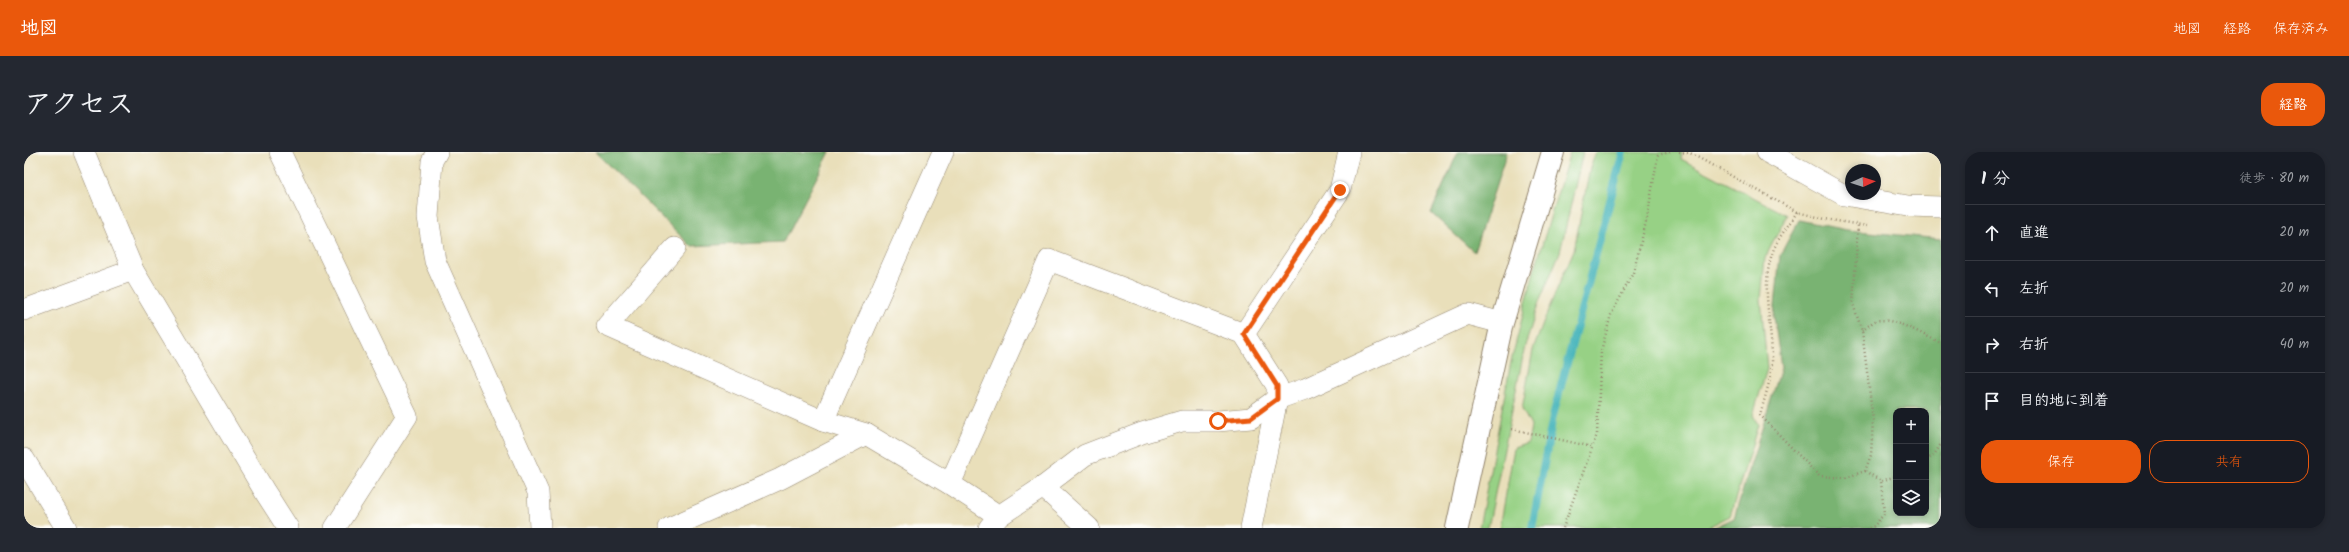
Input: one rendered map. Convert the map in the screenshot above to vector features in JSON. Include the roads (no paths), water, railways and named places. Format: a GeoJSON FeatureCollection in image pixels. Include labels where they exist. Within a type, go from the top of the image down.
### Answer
{"type":"FeatureCollection","features":[{"type":"Feature","properties":{"kind":"street"},"geometry":{"type":"LineString","coordinates":[[84,152],[134,270],[264,492],[288,528]]}},
{"type":"Feature","properties":{"kind":"street"},"geometry":{"type":"LineString","coordinates":[[280,152],[406,416],[335,528]]}},
{"type":"Feature","properties":{"kind":"street"},"geometry":{"type":"LineString","coordinates":[[437,152],[432,161],[428,218],[435,261],[538,492],[540,528]]}},
{"type":"Feature","properties":{"kind":"street"},"geometry":{"type":"LineString","coordinates":[[823,421],[943,152]]}},
{"type":"Feature","properties":{"kind":"street"},"geometry":{"type":"LineString","coordinates":[[1244,334],[1340,190],[1349,152]]}},
{"type":"Feature","properties":{"kind":"street"},"geometry":{"type":"LineString","coordinates":[[1457,528],[1502,323],[1553,152]]}},
{"type":"Feature","properties":{"kind":"street"},"geometry":{"type":"LineString","coordinates":[[1767,152],[1844,195],[1908,206],[1941,207]]}},
{"type":"Feature","properties":{"kind":"street"},"geometry":{"type":"LineString","coordinates":[[675,248],[607,326],[823,421],[866,434],[950,484],[994,522],[1085,455],[1142,433],[1182,421],[1218,421],[1251,418],[1277,399],[1305,389],[1468,314],[1502,323]]}},
{"type":"Feature","properties":{"kind":"street"},"geometry":{"type":"LineString","coordinates":[[950,484],[1049,260],[1244,334],[1277,386],[1277,399],[1251,528]]}},
{"type":"Feature","properties":{"kind":"street"},"geometry":{"type":"LineString","coordinates":[[24,310],[134,270]]}},
{"type":"Feature","properties":{"kind":"street"},"geometry":{"type":"LineString","coordinates":[[668,528],[780,478],[866,434]]}},
{"type":"Feature","properties":{"kind":"street"},"geometry":{"type":"LineString","coordinates":[[25,465],[66,528]]}},
{"type":"Feature","properties":{"kind":"street"},"geometry":{"type":"LineString","coordinates":[[1043,487],[1089,528]]}},
{"type":"Feature","properties":{"kind":"waterway"},"geometry":{"type":"LineString","coordinates":[[1532,528],[1553,416],[1623,152]]}}]}
